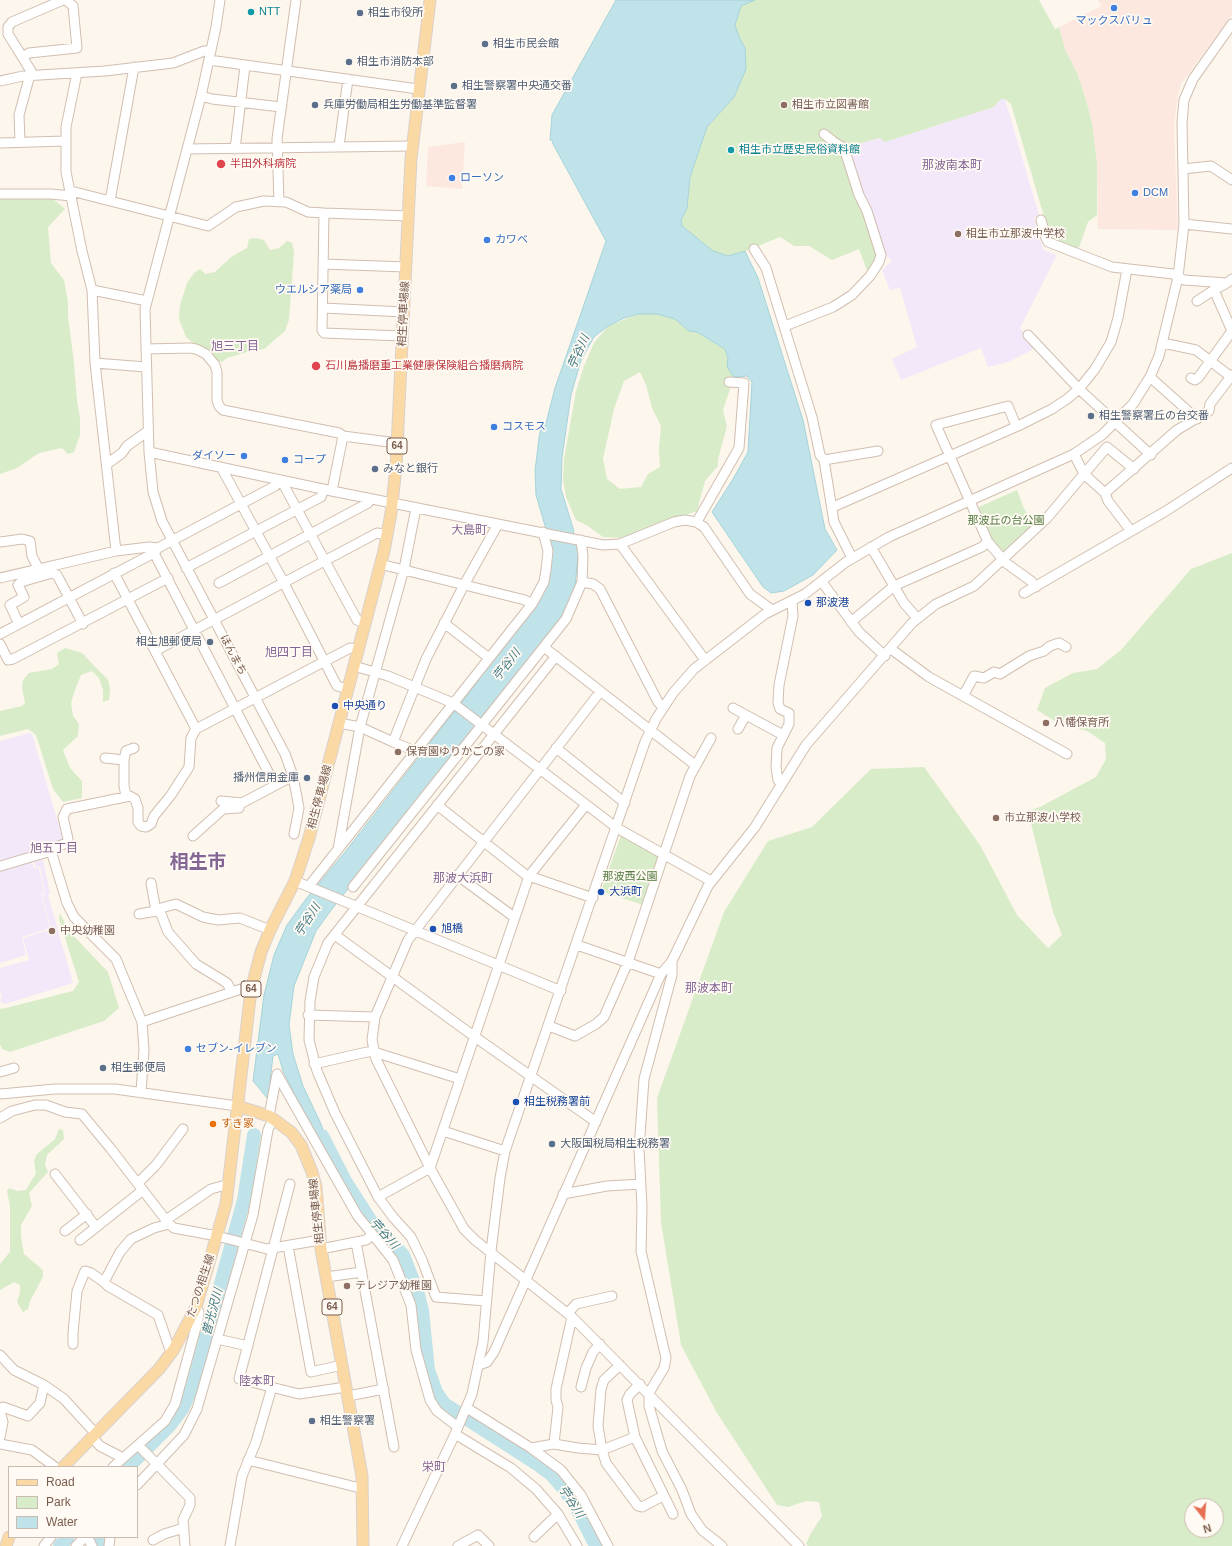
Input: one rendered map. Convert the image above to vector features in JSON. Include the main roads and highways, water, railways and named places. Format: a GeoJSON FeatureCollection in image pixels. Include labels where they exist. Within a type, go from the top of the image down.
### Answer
{"type":"FeatureCollection","features":[{"type":"Feature","properties":{"kind":"main road","name":"相生停車場線"},"geometry":{"type":"LineString","coordinates":[[363,1546],[362,1487],[347,1391],[320,1245],[316,1187],[308,1161],[301,1145],[291,1132],[271,1118],[237,1106],[251,990],[261,952],[270,930],[295,881],[316,812],[380,564],[393,503],[412,146],[430,0]]}},
{"type":"Feature","properties":{"kind":"main road","name":"たつの相生線"},"geometry":{"type":"LineString","coordinates":[[63,1466],[159,1369],[174,1349],[196,1307],[219,1236],[226,1204],[237,1106]]}},
{"type":"Feature","properties":{"kind":"water"},"geometry":{"type":"Polygon","coordinates":[[[616,0],[755,0],[741,6],[735,25],[745,48],[746,69],[734,97],[707,127],[690,177],[687,208],[681,220],[682,226],[713,251],[728,256],[745,251],[758,278],[803,420],[825,529],[837,550],[813,575],[784,591],[771,593],[763,587],[712,512],[748,452],[752,382],[747,376],[734,377],[727,367],[728,358],[725,349],[697,332],[689,331],[675,319],[657,314],[638,314],[624,318],[608,326],[594,337],[581,360],[571,395],[562,457],[561,489],[573,528],[578,554],[575,588],[565,613],[316,931],[294,986],[289,1025],[293,1054],[303,1086],[321,1124],[336,1169],[298,1101],[283,1071],[278,1054],[273,1056],[268,1099],[253,1081],[264,995],[274,955],[287,925],[479,680],[477,678],[539,599],[546,529],[536,495],[535,471],[539,438],[542,423],[546,423],[555,388],[606,241],[552,140],[550,140],[552,115],[616,0]]]}},
{"type":"Feature","properties":{"kind":"waterway","name":"普光沢川"},"geometry":{"type":"LineString","coordinates":[[129,1466],[169,1426],[182,1409],[192,1388],[244,1200],[254,1135]]}},
{"type":"Feature","properties":{"kind":"waterway","name":"苧谷川"},"geometry":{"type":"LineString","coordinates":[[322,1136],[345,1181],[370,1220],[403,1255],[417,1291],[422,1311],[428,1370],[436,1392],[444,1404],[536,1463],[552,1475],[576,1506],[596,1546]]}},
{"type":"Feature","properties":{"kind":"waterway","name":"普光沢川"},"geometry":{"type":"LineString","coordinates":[[60,1546],[67,1538]]}},
{"type":"Feature","properties":{"kind":"waterway"},"geometry":{"type":"LineString","coordinates":[[101,1538],[101,1546]]}},
{"type":"Feature","properties":{"kind":"place","name":"マックスバリュ"},"geometry":{"type":"Point","coordinates":[1114,8]}},
{"type":"Feature","properties":{"kind":"place","name":"NTT"},"geometry":{"type":"Point","coordinates":[251,12]}},
{"type":"Feature","properties":{"kind":"place","name":"相生市役所"},"geometry":{"type":"Point","coordinates":[360,13]}},
{"type":"Feature","properties":{"kind":"place","name":"相生市民会館"},"geometry":{"type":"Point","coordinates":[485,44]}},
{"type":"Feature","properties":{"kind":"place","name":"相生市消防本部"},"geometry":{"type":"Point","coordinates":[349,62]}},
{"type":"Feature","properties":{"kind":"place","name":"相生警察署中央通交番"},"geometry":{"type":"Point","coordinates":[454,86]}},
{"type":"Feature","properties":{"kind":"place","name":"兵庫労働局相生労働基準監督署"},"geometry":{"type":"Point","coordinates":[315,105]}},
{"type":"Feature","properties":{"kind":"place","name":"相生市立図書館"},"geometry":{"type":"Point","coordinates":[784,105]}},
{"type":"Feature","properties":{"kind":"place","name":"相生市立歴史民俗資料館"},"geometry":{"type":"Point","coordinates":[731,150]}},
{"type":"Feature","properties":{"kind":"place","name":"半田外科病院"},"geometry":{"type":"Point","coordinates":[221,164]}},
{"type":"Feature","properties":{"kind":"place","name":"ローソン"},"geometry":{"type":"Point","coordinates":[452,178]}},
{"type":"Feature","properties":{"kind":"place","name":"DCM"},"geometry":{"type":"Point","coordinates":[1135,193]}},
{"type":"Feature","properties":{"kind":"place","name":"相生市立那波中学校"},"geometry":{"type":"Point","coordinates":[958,234]}},
{"type":"Feature","properties":{"kind":"place","name":"カワベ"},"geometry":{"type":"Point","coordinates":[487,240]}},
{"type":"Feature","properties":{"kind":"place","name":"ウエルシア薬局"},"geometry":{"type":"Point","coordinates":[360,290]}},
{"type":"Feature","properties":{"kind":"place","name":"石川島播磨重工業健康保険組合播磨病院"},"geometry":{"type":"Point","coordinates":[316,366]}},
{"type":"Feature","properties":{"kind":"place","name":"相生警察署丘の台交番"},"geometry":{"type":"Point","coordinates":[1091,416]}},
{"type":"Feature","properties":{"kind":"place","name":"コスモス"},"geometry":{"type":"Point","coordinates":[494,427]}},
{"type":"Feature","properties":{"kind":"place","name":"ダイソー"},"geometry":{"type":"Point","coordinates":[244,456]}},
{"type":"Feature","properties":{"kind":"place","name":"コープ"},"geometry":{"type":"Point","coordinates":[285,460]}},
{"type":"Feature","properties":{"kind":"place","name":"みなと銀行"},"geometry":{"type":"Point","coordinates":[375,469]}},
{"type":"Feature","properties":{"kind":"place","name":"那波港"},"geometry":{"type":"Point","coordinates":[808,603]}},
{"type":"Feature","properties":{"kind":"place","name":"相生旭郵便局"},"geometry":{"type":"Point","coordinates":[210,642]}},
{"type":"Feature","properties":{"kind":"place","name":"中央通り"},"geometry":{"type":"Point","coordinates":[335,706]}},
{"type":"Feature","properties":{"kind":"place","name":"八幡保育所"},"geometry":{"type":"Point","coordinates":[1046,723]}},
{"type":"Feature","properties":{"kind":"place","name":"保育園ゆりかごの家"},"geometry":{"type":"Point","coordinates":[398,752]}},
{"type":"Feature","properties":{"kind":"place","name":"播州信用金庫"},"geometry":{"type":"Point","coordinates":[307,778]}},
{"type":"Feature","properties":{"kind":"place","name":"市立那波小学校"},"geometry":{"type":"Point","coordinates":[996,818]}},
{"type":"Feature","properties":{"kind":"place","name":"大浜町"},"geometry":{"type":"Point","coordinates":[601,892]}},
{"type":"Feature","properties":{"kind":"place","name":"旭橋"},"geometry":{"type":"Point","coordinates":[433,929]}},
{"type":"Feature","properties":{"kind":"place","name":"中央幼稚園"},"geometry":{"type":"Point","coordinates":[52,931]}},
{"type":"Feature","properties":{"kind":"place","name":"セブン-イレブン"},"geometry":{"type":"Point","coordinates":[188,1049]}},
{"type":"Feature","properties":{"kind":"place","name":"相生郵便局"},"geometry":{"type":"Point","coordinates":[103,1068]}},
{"type":"Feature","properties":{"kind":"place","name":"相生税務署前"},"geometry":{"type":"Point","coordinates":[516,1102]}},
{"type":"Feature","properties":{"kind":"place","name":"すき家"},"geometry":{"type":"Point","coordinates":[213,1124]}},
{"type":"Feature","properties":{"kind":"place","name":"大阪国税局相生税務署"},"geometry":{"type":"Point","coordinates":[552,1144]}},
{"type":"Feature","properties":{"kind":"place","name":"テレジア幼稚園"},"geometry":{"type":"Point","coordinates":[347,1286]}},
{"type":"Feature","properties":{"kind":"place","name":"相生警察署"},"geometry":{"type":"Point","coordinates":[312,1421]}},
{"type":"Feature","properties":{"kind":"district","name":"那波南本町"},"geometry":{"type":"Point","coordinates":[952,166]}},
{"type":"Feature","properties":{"kind":"district","name":"旭三丁目"},"geometry":{"type":"Point","coordinates":[235,347]}},
{"type":"Feature","properties":{"kind":"district","name":"大島町"},"geometry":{"type":"Point","coordinates":[469,531]}},
{"type":"Feature","properties":{"kind":"district","name":"旭四丁目"},"geometry":{"type":"Point","coordinates":[289,653]}},
{"type":"Feature","properties":{"kind":"district","name":"旭五丁目"},"geometry":{"type":"Point","coordinates":[54,849]}},
{"type":"Feature","properties":{"kind":"district","name":"相生市"},"geometry":{"type":"Point","coordinates":[198,863]}},
{"type":"Feature","properties":{"kind":"district","name":"那波大浜町"},"geometry":{"type":"Point","coordinates":[463,879]}},
{"type":"Feature","properties":{"kind":"district","name":"那波本町"},"geometry":{"type":"Point","coordinates":[709,989]}},
{"type":"Feature","properties":{"kind":"district","name":"陸本町"},"geometry":{"type":"Point","coordinates":[257,1382]}},
{"type":"Feature","properties":{"kind":"district","name":"栄町"},"geometry":{"type":"Point","coordinates":[434,1468]}},
{"type":"Feature","properties":{"kind":"park label","name":"那波丘の台公園"},"geometry":{"type":"Point","coordinates":[1006,521]}},
{"type":"Feature","properties":{"kind":"park label","name":"那波西公園"},"geometry":{"type":"Point","coordinates":[630,877]}}]}
